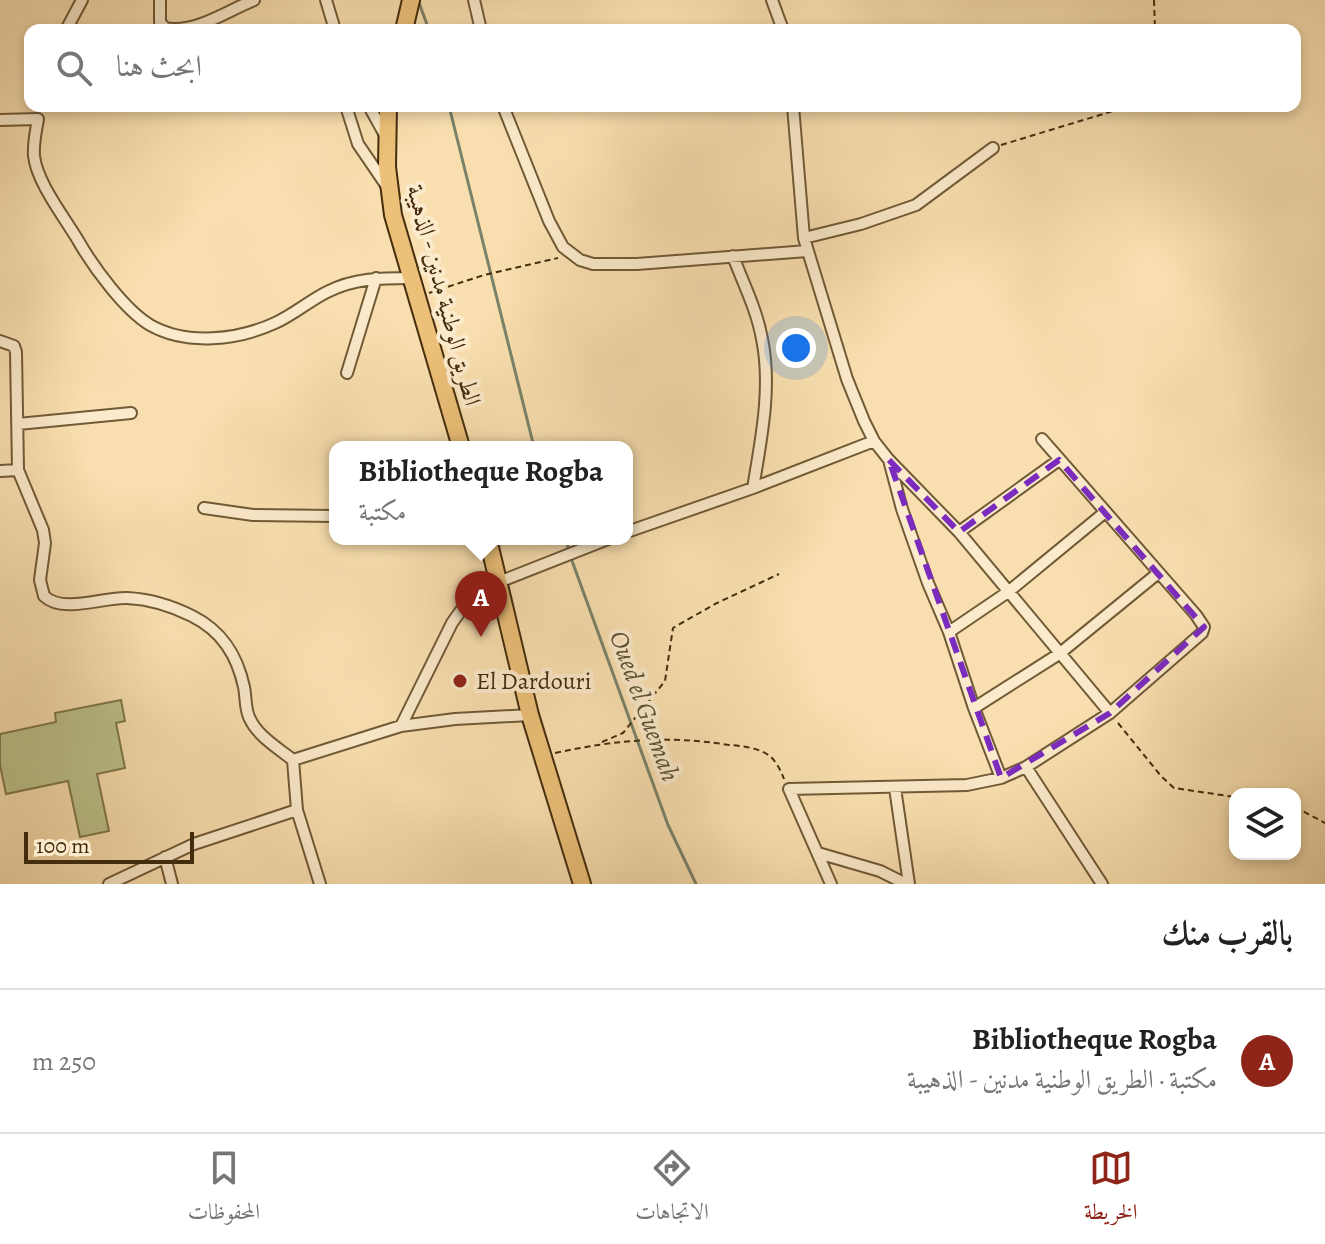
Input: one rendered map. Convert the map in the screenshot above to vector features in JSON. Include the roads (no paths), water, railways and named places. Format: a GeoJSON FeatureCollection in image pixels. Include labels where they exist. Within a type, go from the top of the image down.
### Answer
{"type":"FeatureCollection","features":[{"type":"Feature","properties":{"kind":"main road"},"geometry":{"type":"LineString","coordinates":[[405,24],[411,0]]}},
{"type":"Feature","properties":{"kind":"main road","name":"الطريق الوطنية مدنين - الذهيبة"},"geometry":{"type":"LineString","coordinates":[[388,112],[388,188],[400,243],[459,441]]}},
{"type":"Feature","properties":{"kind":"main road"},"geometry":{"type":"LineString","coordinates":[[490,545],[530,715],[582,884]]}},
{"type":"Feature","properties":{"kind":"street"},"geometry":{"type":"LineString","coordinates":[[69,24],[82,0]]}},
{"type":"Feature","properties":{"kind":"street"},"geometry":{"type":"LineString","coordinates":[[160,0],[162,24]]}},
{"type":"Feature","properties":{"kind":"street"},"geometry":{"type":"LineString","coordinates":[[200,24],[254,0]]}},
{"type":"Feature","properties":{"kind":"street"},"geometry":{"type":"LineString","coordinates":[[326,0],[333,24]]}},
{"type":"Feature","properties":{"kind":"street"},"geometry":{"type":"LineString","coordinates":[[474,0],[480,24]]}},
{"type":"Feature","properties":{"kind":"street"},"geometry":{"type":"LineString","coordinates":[[772,0],[781,24]]}},
{"type":"Feature","properties":{"kind":"street"},"geometry":{"type":"LineString","coordinates":[[41,112],[34,154],[41,179],[81,246],[116,293],[158,329],[208,338],[241,335],[278,321],[328,292],[351,283],[376,278],[411,278]]}},
{"type":"Feature","properties":{"kind":"street"},"geometry":{"type":"LineString","coordinates":[[348,112],[358,144],[388,188]]}},
{"type":"Feature","properties":{"kind":"street"},"geometry":{"type":"LineString","coordinates":[[372,112],[386,137]]}},
{"type":"Feature","properties":{"kind":"street"},"geometry":{"type":"LineString","coordinates":[[505,112],[549,221],[571,255],[593,264],[637,264],[807,251]]}},
{"type":"Feature","properties":{"kind":"street"},"geometry":{"type":"LineString","coordinates":[[794,112],[807,251],[847,379],[874,441],[959,532],[1110,713]]}},
{"type":"Feature","properties":{"kind":"street"},"geometry":{"type":"LineString","coordinates":[[0,120],[38,119]]}},
{"type":"Feature","properties":{"kind":"street"},"geometry":{"type":"LineString","coordinates":[[804,238],[861,224],[916,205],[993,148]]}},
{"type":"Feature","properties":{"kind":"street"},"geometry":{"type":"LineString","coordinates":[[733,256],[758,321],[766,359],[765,400],[753,488]]}},
{"type":"Feature","properties":{"kind":"street"},"geometry":{"type":"LineString","coordinates":[[347,373],[376,278]]}},
{"type":"Feature","properties":{"kind":"street"},"geometry":{"type":"LineString","coordinates":[[0,341],[14,346],[16,352],[18,470],[43,530],[45,543],[40,580],[47,599],[64,603],[111,598],[149,601],[192,616],[222,639],[233,653],[249,716],[255,727],[293,760],[297,810],[320,884]]}},
{"type":"Feature","properties":{"kind":"street"},"geometry":{"type":"LineString","coordinates":[[18,424],[131,413]]}},
{"type":"Feature","properties":{"kind":"street"},"geometry":{"type":"LineString","coordinates":[[831,884],[789,789],[967,785],[1001,778],[1026,767],[1110,713],[1204,630],[1196,615],[1042,439]]}},
{"type":"Feature","properties":{"kind":"street"},"geometry":{"type":"LineString","coordinates":[[633,530],[874,441]]}},
{"type":"Feature","properties":{"kind":"street"},"geometry":{"type":"LineString","coordinates":[[889,460],[902,509],[928,583],[949,632],[1001,778]]}},
{"type":"Feature","properties":{"kind":"street"},"geometry":{"type":"LineString","coordinates":[[959,532],[1059,460]]}},
{"type":"Feature","properties":{"kind":"street"},"geometry":{"type":"LineString","coordinates":[[0,471],[18,470]]}},
{"type":"Feature","properties":{"kind":"street"},"geometry":{"type":"LineString","coordinates":[[204,508],[253,515],[329,516]]}},
{"type":"Feature","properties":{"kind":"street"},"geometry":{"type":"LineString","coordinates":[[949,632],[1008,592],[1104,513]]}},
{"type":"Feature","properties":{"kind":"street"},"geometry":{"type":"LineString","coordinates":[[401,726],[462,609],[476,593],[593,545]]}},
{"type":"Feature","properties":{"kind":"street"},"geometry":{"type":"LineString","coordinates":[[974,708],[1059,654],[1157,574]]}},
{"type":"Feature","properties":{"kind":"street"},"geometry":{"type":"LineString","coordinates":[[293,760],[401,726],[530,715]]}},
{"type":"Feature","properties":{"kind":"street"},"geometry":{"type":"LineString","coordinates":[[1026,767],[1102,884]]}},
{"type":"Feature","properties":{"kind":"street"},"geometry":{"type":"LineString","coordinates":[[895,788],[908,884]]}},
{"type":"Feature","properties":{"kind":"street"},"geometry":{"type":"LineString","coordinates":[[109,884],[233,830],[297,810]]}},
{"type":"Feature","properties":{"kind":"street"},"geometry":{"type":"LineString","coordinates":[[818,853],[880,871],[908,884]]}},
{"type":"Feature","properties":{"kind":"street"},"geometry":{"type":"LineString","coordinates":[[165,857],[172,884]]}},
{"type":"Feature","properties":{"kind":"waterway","name":"Oued el Guemah"},"geometry":{"type":"LineString","coordinates":[[418,0],[427,24]]}},
{"type":"Feature","properties":{"kind":"waterway","name":"Oued el Guemah"},"geometry":{"type":"LineString","coordinates":[[450,112],[533,441]]}},
{"type":"Feature","properties":{"kind":"waterway","name":"Oued el Guemah"},"geometry":{"type":"LineString","coordinates":[[567,545],[569,550]]}},
{"type":"Feature","properties":{"kind":"waterway","name":"Oued el Guemah"},"geometry":{"type":"LineString","coordinates":[[571,558],[668,825],[696,884]]}},
{"type":"Feature","properties":{"kind":"place","name":"Bibliotheque Rogba"},"geometry":{"type":"Point","coordinates":[481,637]}},
{"type":"Feature","properties":{"kind":"place","name":"El Dardouri"},"geometry":{"type":"Point","coordinates":[460,681]}}]}
